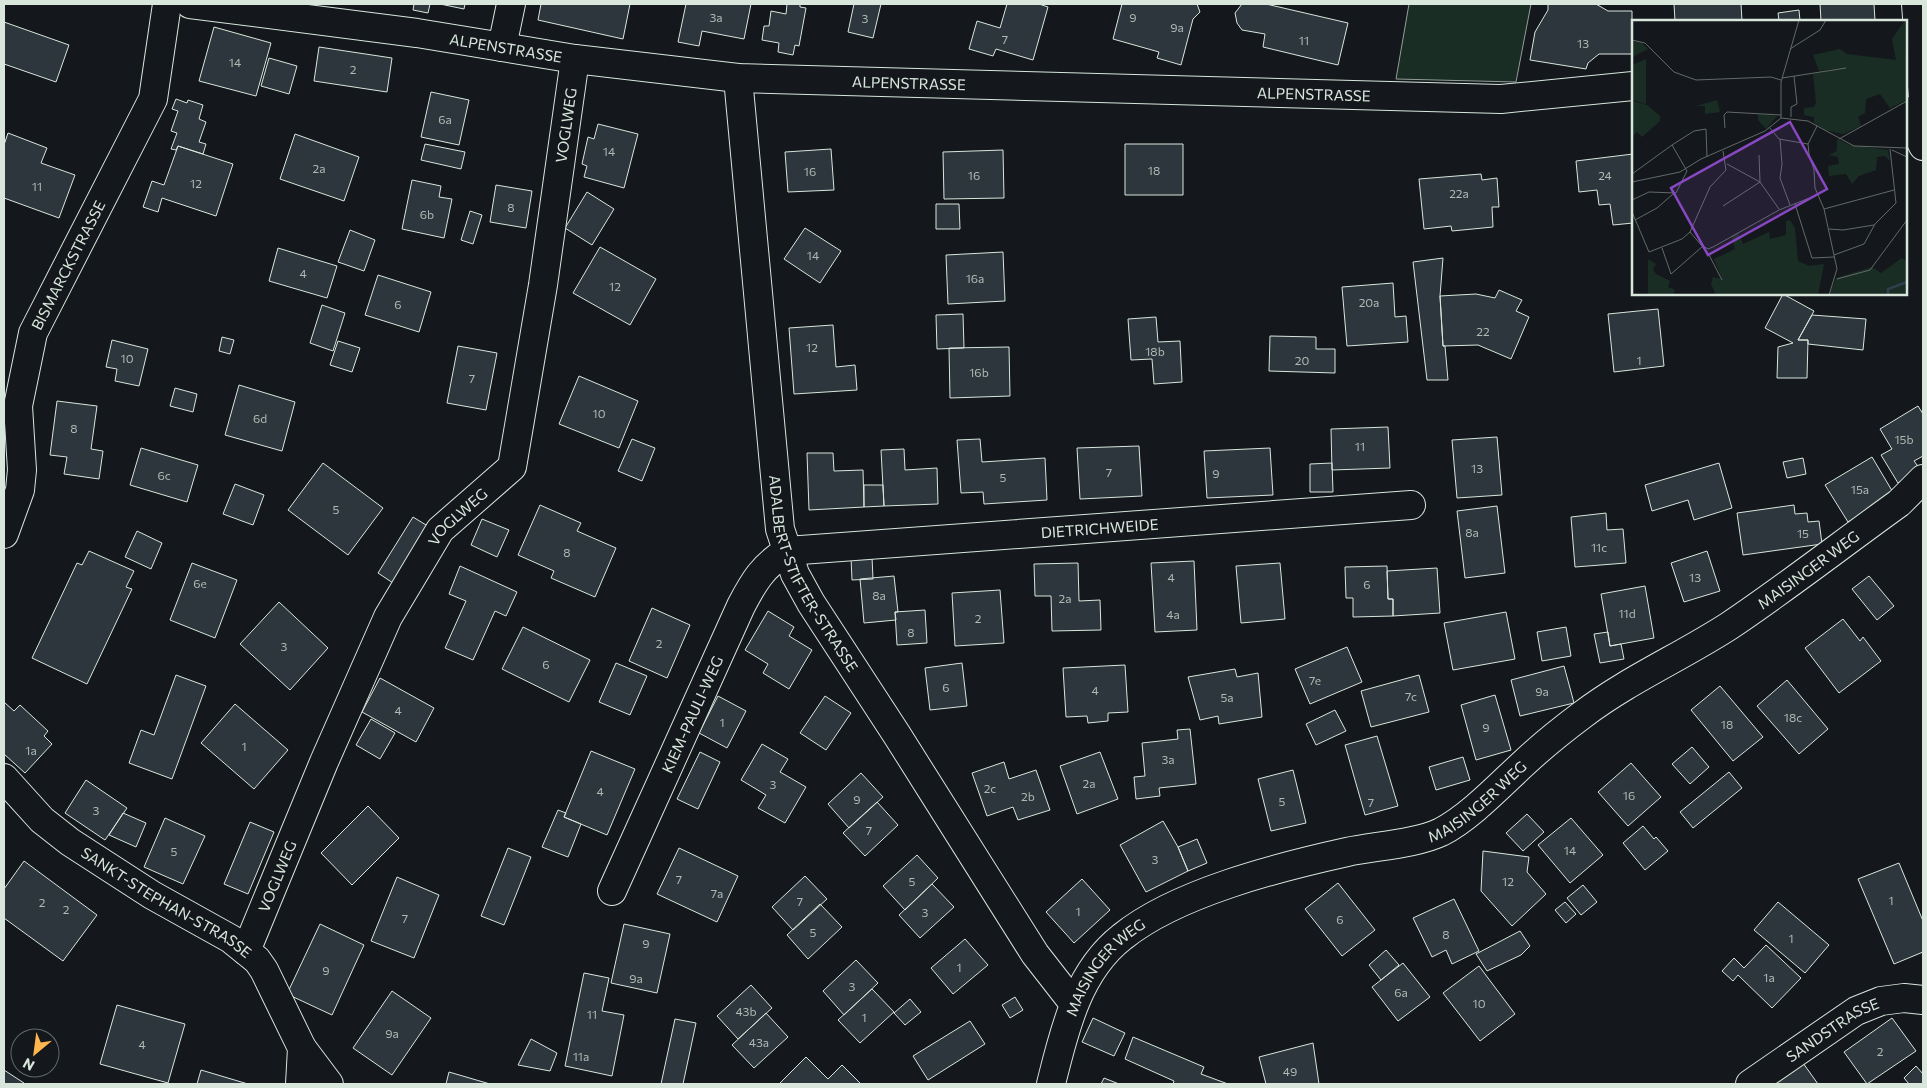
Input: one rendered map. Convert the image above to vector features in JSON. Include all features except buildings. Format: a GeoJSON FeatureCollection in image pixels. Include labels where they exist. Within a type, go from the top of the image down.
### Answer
{"type":"FeatureCollection","features":[{"type":"Feature","properties":{"kind":"street","name":"BISMARCKSTRASSE"},"geometry":{"type":"LineString","coordinates":[[4,534],[20,490],[22,462],[18,406],[34,333],[153,99],[167,4]]}},
{"type":"Feature","properties":{"kind":"street","name":"ALPENSTRASSE"},"geometry":{"type":"LineString","coordinates":[[190,4],[418,33],[575,59],[738,78],[1501,98],[1632,86]]}},
{"type":"Feature","properties":{"kind":"street"},"geometry":{"type":"LineString","coordinates":[[502,46],[511,4]]}},
{"type":"Feature","properties":{"kind":"street"},"geometry":{"type":"LineString","coordinates":[[1916,4],[1923,100]]}},
{"type":"Feature","properties":{"kind":"street","name":"VOGLWEG"},"geometry":{"type":"LineString","coordinates":[[246,951],[324,762],[388,617],[440,530],[512,467],[542,285],[575,59]]}},
{"type":"Feature","properties":{"kind":"street","name":"ADALBERT-STIFTER-STRASSE"},"geometry":{"type":"LineString","coordinates":[[738,78],[780,529],[795,574],[811,604],[897,735],[1035,954],[1074,1004]]}},
{"type":"Feature","properties":{"kind":"street"},"geometry":{"type":"LineString","coordinates":[[1907,113],[1923,146]]}},
{"type":"Feature","properties":{"kind":"street","name":"MAISINGER WEG"},"geometry":{"type":"LineString","coordinates":[[1051,1084],[1062,1039],[1074,1004],[1089,975],[1121,937],[1162,911],[1210,891],[1271,871],[1346,852],[1417,839],[1441,832],[1481,803],[1527,760],[1584,714],[1650,670],[1728,626],[1899,503],[1923,479]]}},
{"type":"Feature","properties":{"kind":"street","name":"DIETRICHWEIDE"},"geometry":{"type":"LineString","coordinates":[[787,550],[1411,505]]}},
{"type":"Feature","properties":{"kind":"street","name":"KIEM-PAULI-WEG"},"geometry":{"type":"LineString","coordinates":[[612,891],[741,606],[756,578],[772,560],[787,550]]}},
{"type":"Feature","properties":{"kind":"street","name":"SANKT-STEPHAN-STRASSE"},"geometry":{"type":"LineString","coordinates":[[4,778],[42,820],[70,842],[152,895],[231,939],[246,951],[264,970],[302,1048],[329,1084]]}},
{"type":"Feature","properties":{"kind":"street","name":"SANDSTRASSE"},"geometry":{"type":"LineString","coordinates":[[1750,1084],[1856,1011],[1881,1001],[1904,998],[1923,1000]]}},
{"type":"Feature","properties":{"kind":"street","name":"SANKT-STEPHAN-STRASSE"},"geometry":{"type":"LineString","coordinates":[[300,1084],[302,1048]]}},
{"type":"Feature","properties":{"kind":"green space"},"geometry":{"type":"Polygon","coordinates":[[[1409,4],[1531,4],[1516,82],[1396,79],[1409,4]]]}}]}
